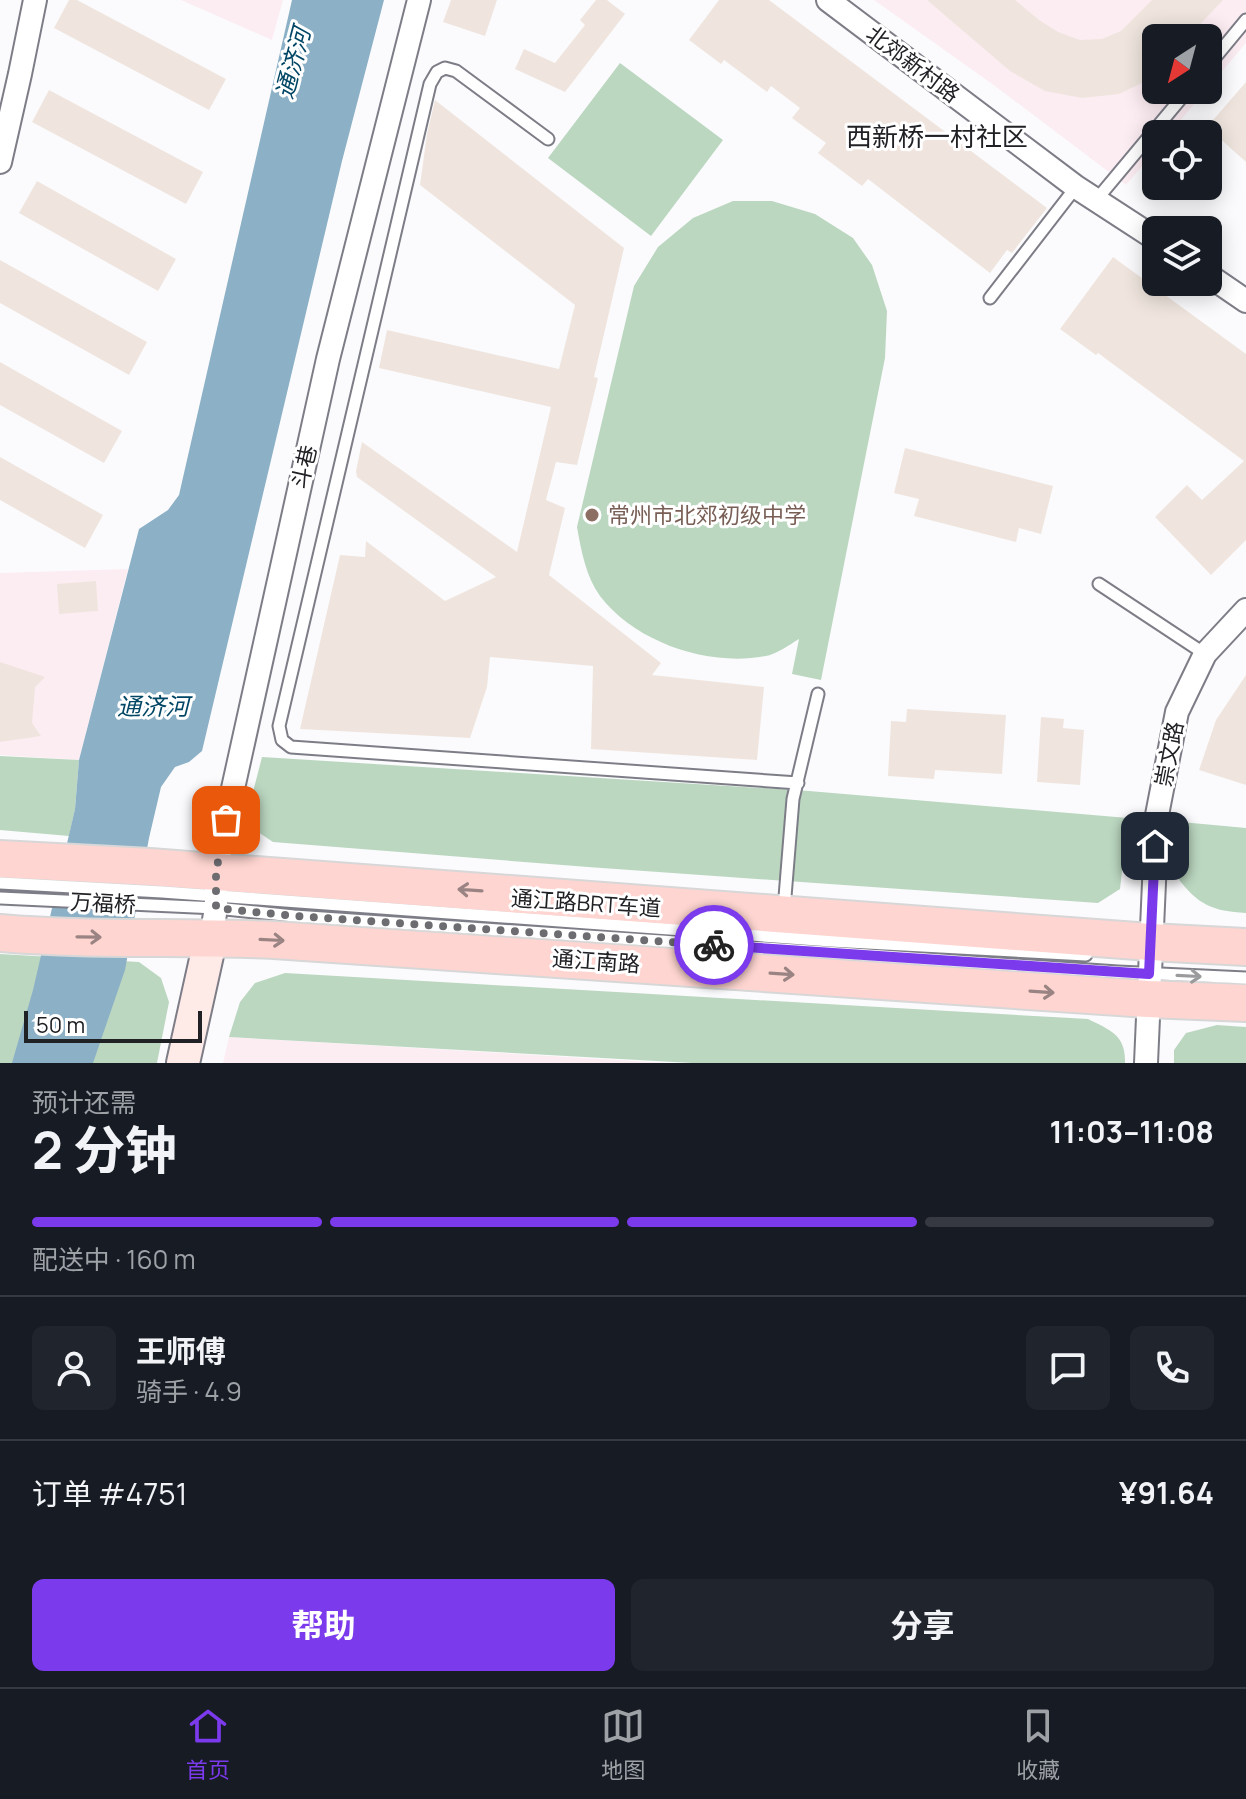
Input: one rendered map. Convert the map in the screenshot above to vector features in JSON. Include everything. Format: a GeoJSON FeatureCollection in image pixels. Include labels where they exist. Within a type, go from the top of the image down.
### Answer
{"type":"FeatureCollection","features":[{"type":"Feature","properties":{"kind":"main road"},"geometry":{"type":"LineString","coordinates":[[0,859],[52,873]]}},
{"type":"Feature","properties":{"kind":"main road","name":"万福桥"},"geometry":{"type":"LineString","coordinates":[[52,873],[156,879]]}},
{"type":"Feature","properties":{"kind":"main road","name":"通江南路"},"geometry":{"type":"LineString","coordinates":[[156,879],[306,942],[1149,965],[1246,947]]}},
{"type":"Feature","properties":{"kind":"main road","name":"通江南路"},"geometry":{"type":"LineString","coordinates":[[138,938],[214,903],[783,913],[1149,965],[1246,1003]]}},
{"type":"Feature","properties":{"kind":"main road","name":"万福桥"},"geometry":{"type":"LineString","coordinates":[[0,933],[138,938]]}},
{"type":"Feature","properties":{"kind":"street"},"geometry":{"type":"LineString","coordinates":[[0,162],[35,0]]}},
{"type":"Feature","properties":{"kind":"street","name":"斗巷"},"geometry":{"type":"LineString","coordinates":[[214,903],[328,359],[419,0]]}},
{"type":"Feature","properties":{"kind":"street","name":"北郊新村路"},"geometry":{"type":"LineString","coordinates":[[828,0],[1076,187],[1142,230]]}},
{"type":"Feature","properties":{"kind":"street"},"geometry":{"type":"LineString","coordinates":[[1222,285],[1246,301]]}},
{"type":"Feature","properties":{"kind":"street","name":"崇文路"},"geometry":{"type":"LineString","coordinates":[[1146,1063],[1157,815],[1177,712],[1205,654],[1246,610]]}},
{"type":"Feature","properties":{"kind":"street"},"geometry":{"type":"LineString","coordinates":[[183,1063],[214,903]]}},
{"type":"Feature","properties":{"kind":"lane"},"geometry":{"type":"LineString","coordinates":[[1222,49],[1246,20]]}},
{"type":"Feature","properties":{"kind":"lane"},"geometry":{"type":"LineString","coordinates":[[548,139],[456,71],[445,68],[437,72],[430,84],[279,726],[282,740],[291,747],[798,783]]}},
{"type":"Feature","properties":{"kind":"lane"},"geometry":{"type":"LineString","coordinates":[[1097,199],[1176,104]]}},
{"type":"Feature","properties":{"kind":"lane"},"geometry":{"type":"LineString","coordinates":[[990,298],[1076,187]]}},
{"type":"Feature","properties":{"kind":"lane"},"geometry":{"type":"LineString","coordinates":[[1099,584],[1205,654]]}},
{"type":"Feature","properties":{"kind":"lane"},"geometry":{"type":"LineString","coordinates":[[783,913],[793,799],[818,694]]}},
{"type":"Feature","properties":{"kind":"lane"},"geometry":{"type":"LineString","coordinates":[[0,883],[52,873]]}},
{"type":"Feature","properties":{"kind":"lane","name":"万福桥"},"geometry":{"type":"LineString","coordinates":[[0,898],[162,906]]}},
{"type":"Feature","properties":{"kind":"lane","name":"通江路BRT车道"},"geometry":{"type":"LineString","coordinates":[[162,906],[214,903],[1102,956]]}},
{"type":"Feature","properties":{"kind":"lane"},"geometry":{"type":"LineString","coordinates":[[1149,965],[1246,978]]}},
{"type":"Feature","properties":{"kind":"shaded area"},"geometry":{"type":"Polygon","coordinates":[[[181,0],[283,0],[272,40],[181,0]]]}},
{"type":"Feature","properties":{"kind":"shaded area"},"geometry":{"type":"Polygon","coordinates":[[[874,0],[1246,0],[1246,43],[1222,71],[1222,24],[1142,24],[1142,104],[1194,104],[1181,120],[1142,120],[1142,166],[1126,185],[874,0]]]}},
{"type":"Feature","properties":{"kind":"shaded area"},"geometry":{"type":"Polygon","coordinates":[[[128,569],[79,760],[0,755],[0,573],[128,569]]]}},
{"type":"Feature","properties":{"kind":"shaded area"},"geometry":{"type":"Polygon","coordinates":[[[230,1037],[668,1063],[223,1063],[230,1037]]]}},
{"type":"Feature","properties":{"kind":"green space"},"geometry":{"type":"Polygon","coordinates":[[[620,63],[723,140],[651,236],[548,158],[620,63]]]}},
{"type":"Feature","properties":{"kind":"green space"},"geometry":{"type":"Polygon","coordinates":[[[733,201],[772,201],[815,214],[853,238],[872,265],[887,311],[885,358],[821,680],[792,674],[799,639],[766,656],[721,658],[675,648],[633,627],[615,613],[595,589],[577,527],[634,286],[658,247],[693,218],[733,201]]]}},
{"type":"Feature","properties":{"kind":"green space"},"geometry":{"type":"Polygon","coordinates":[[[0,756],[79,760],[75,809],[69,836],[0,830],[0,756]]]}},
{"type":"Feature","properties":{"kind":"green space"},"geometry":{"type":"Polygon","coordinates":[[[262,757],[809,791],[1128,818],[1120,889],[1098,903],[273,842],[255,830],[247,815],[262,757]]]}},
{"type":"Feature","properties":{"kind":"green space"},"geometry":{"type":"Polygon","coordinates":[[[1181,822],[1246,828],[1246,913],[1207,905],[1177,877],[1181,822]]]}},
{"type":"Feature","properties":{"kind":"green space"},"geometry":{"type":"Polygon","coordinates":[[[0,954],[139,962],[161,978],[169,1002],[157,1063],[0,1063],[0,954]]]}},
{"type":"Feature","properties":{"kind":"green space"},"geometry":{"type":"Polygon","coordinates":[[[285,973],[1088,1019],[1110,1030],[1120,1040],[1125,1063],[692,1063],[229,1037],[240,1002],[255,983],[285,973]]]}},
{"type":"Feature","properties":{"kind":"green space"},"geometry":{"type":"Polygon","coordinates":[[[1217,1025],[1246,1027],[1246,1063],[1174,1063],[1174,1050],[1186,1033],[1217,1025]]]}},
{"type":"Feature","properties":{"kind":"water","name":"通济河"},"geometry":{"type":"Polygon","coordinates":[[[292,0],[384,0],[342,161],[202,751],[189,762],[175,767],[161,787],[125,970],[93,1063],[12,1063],[33,990],[75,809],[79,760],[139,529],[168,510],[179,495],[292,0]]]}},
{"type":"Feature","properties":{"kind":"building"},"geometry":{"type":"Polygon","coordinates":[[[69,0],[77,0],[226,79],[209,110],[54,28],[69,0]]]}},
{"type":"Feature","properties":{"kind":"building"},"geometry":{"type":"Polygon","coordinates":[[[451,0],[497,0],[485,36],[443,22],[451,0]]]}},
{"type":"Feature","properties":{"kind":"building"},"geometry":{"type":"Polygon","coordinates":[[[596,0],[607,0],[625,14],[565,92],[515,69],[524,49],[555,63],[585,25],[580,20],[596,0]]]}},
{"type":"Feature","properties":{"kind":"building"},"geometry":{"type":"Polygon","coordinates":[[[719,0],[769,0],[1047,208],[1012,253],[1007,250],[990,273],[868,179],[862,186],[818,153],[826,143],[792,118],[800,108],[771,86],[767,92],[724,60],[721,64],[689,40],[719,0]]]}},
{"type":"Feature","properties":{"kind":"building"},"geometry":{"type":"Polygon","coordinates":[[[927,0],[1015,0],[1058,32],[1080,40],[1102,39],[1121,31],[1152,0],[1223,0],[1200,24],[1142,24],[1142,83],[1119,94],[1082,98],[1045,91],[1010,71],[927,0]]]}},
{"type":"Feature","properties":{"kind":"building"},"geometry":{"type":"Polygon","coordinates":[[[1246,82],[1246,162],[1222,140],[1222,120],[1213,120],[1246,82]]]}},
{"type":"Feature","properties":{"kind":"building"},"geometry":{"type":"Polygon","coordinates":[[[49,90],[203,172],[186,204],[32,122],[49,90]]]}},
{"type":"Feature","properties":{"kind":"building"},"geometry":{"type":"Polygon","coordinates":[[[435,100],[624,248],[577,465],[556,462],[546,500],[565,508],[549,575],[661,663],[652,675],[764,687],[757,760],[591,749],[593,666],[490,657],[487,687],[470,738],[300,729],[340,555],[365,557],[366,541],[445,601],[496,577],[357,477],[362,442],[517,552],[551,407],[379,368],[387,330],[559,369],[575,305],[420,185],[435,100]]]}},
{"type":"Feature","properties":{"kind":"building"},"geometry":{"type":"Polygon","coordinates":[[[37,181],[176,259],[158,291],[19,213],[37,181]]]}},
{"type":"Feature","properties":{"kind":"building"},"geometry":{"type":"Polygon","coordinates":[[[1113,257],[1142,278],[1142,296],[1166,296],[1246,354],[1246,540],[1211,575],[1155,517],[1187,485],[1202,500],[1244,461],[1098,353],[1096,355],[1060,329],[1113,257]]]}},
{"type":"Feature","properties":{"kind":"building"},"geometry":{"type":"Polygon","coordinates":[[[0,260],[147,342],[129,375],[0,303],[0,260]]]}},
{"type":"Feature","properties":{"kind":"building"},"geometry":{"type":"Polygon","coordinates":[[[0,362],[122,431],[104,463],[0,405],[0,362]]]}},
{"type":"Feature","properties":{"kind":"building"},"geometry":{"type":"Polygon","coordinates":[[[905,448],[1053,486],[1041,534],[1019,528],[1016,542],[914,516],[919,499],[894,493],[905,448]]]}},
{"type":"Feature","properties":{"kind":"building"},"geometry":{"type":"Polygon","coordinates":[[[0,457],[103,515],[85,548],[0,500],[0,457]]]}},
{"type":"Feature","properties":{"kind":"building"},"geometry":{"type":"Polygon","coordinates":[[[96,581],[98,611],[59,614],[57,584],[96,581]]]}},
{"type":"Feature","properties":{"kind":"building"},"geometry":{"type":"Polygon","coordinates":[[[0,662],[45,677],[35,687],[32,723],[41,736],[0,742],[0,662]]]}},
{"type":"Feature","properties":{"kind":"building"},"geometry":{"type":"Polygon","coordinates":[[[1246,675],[1246,785],[1199,770],[1216,720],[1246,675]]]}},
{"type":"Feature","properties":{"kind":"building"},"geometry":{"type":"Polygon","coordinates":[[[907,709],[1006,715],[1002,774],[935,770],[934,779],[888,776],[891,721],[906,722],[907,709]]]}},
{"type":"Feature","properties":{"kind":"building"},"geometry":{"type":"Polygon","coordinates":[[[1041,717],[1064,719],[1063,728],[1084,730],[1080,785],[1037,782],[1041,717]]]}},
{"type":"Feature","properties":{"kind":"way so far"},"geometry":{"type":"LineString","coordinates":[[226,820],[216,872],[216,908],[714,945]]}},
{"type":"Feature","properties":{"kind":"place","name":"常州市北郊初级中学"},"geometry":{"type":"Point","coordinates":[592,515]}},
{"type":"Feature","properties":{"kind":"district","name":"西新桥一村社区"},"geometry":{"type":"Point","coordinates":[937,136]}},
{"type":"Feature","properties":{"kind":"route"},"geometry":{"type":"LineString","coordinates":[[714,945],[1149,974],[1155,846]]}}]}
